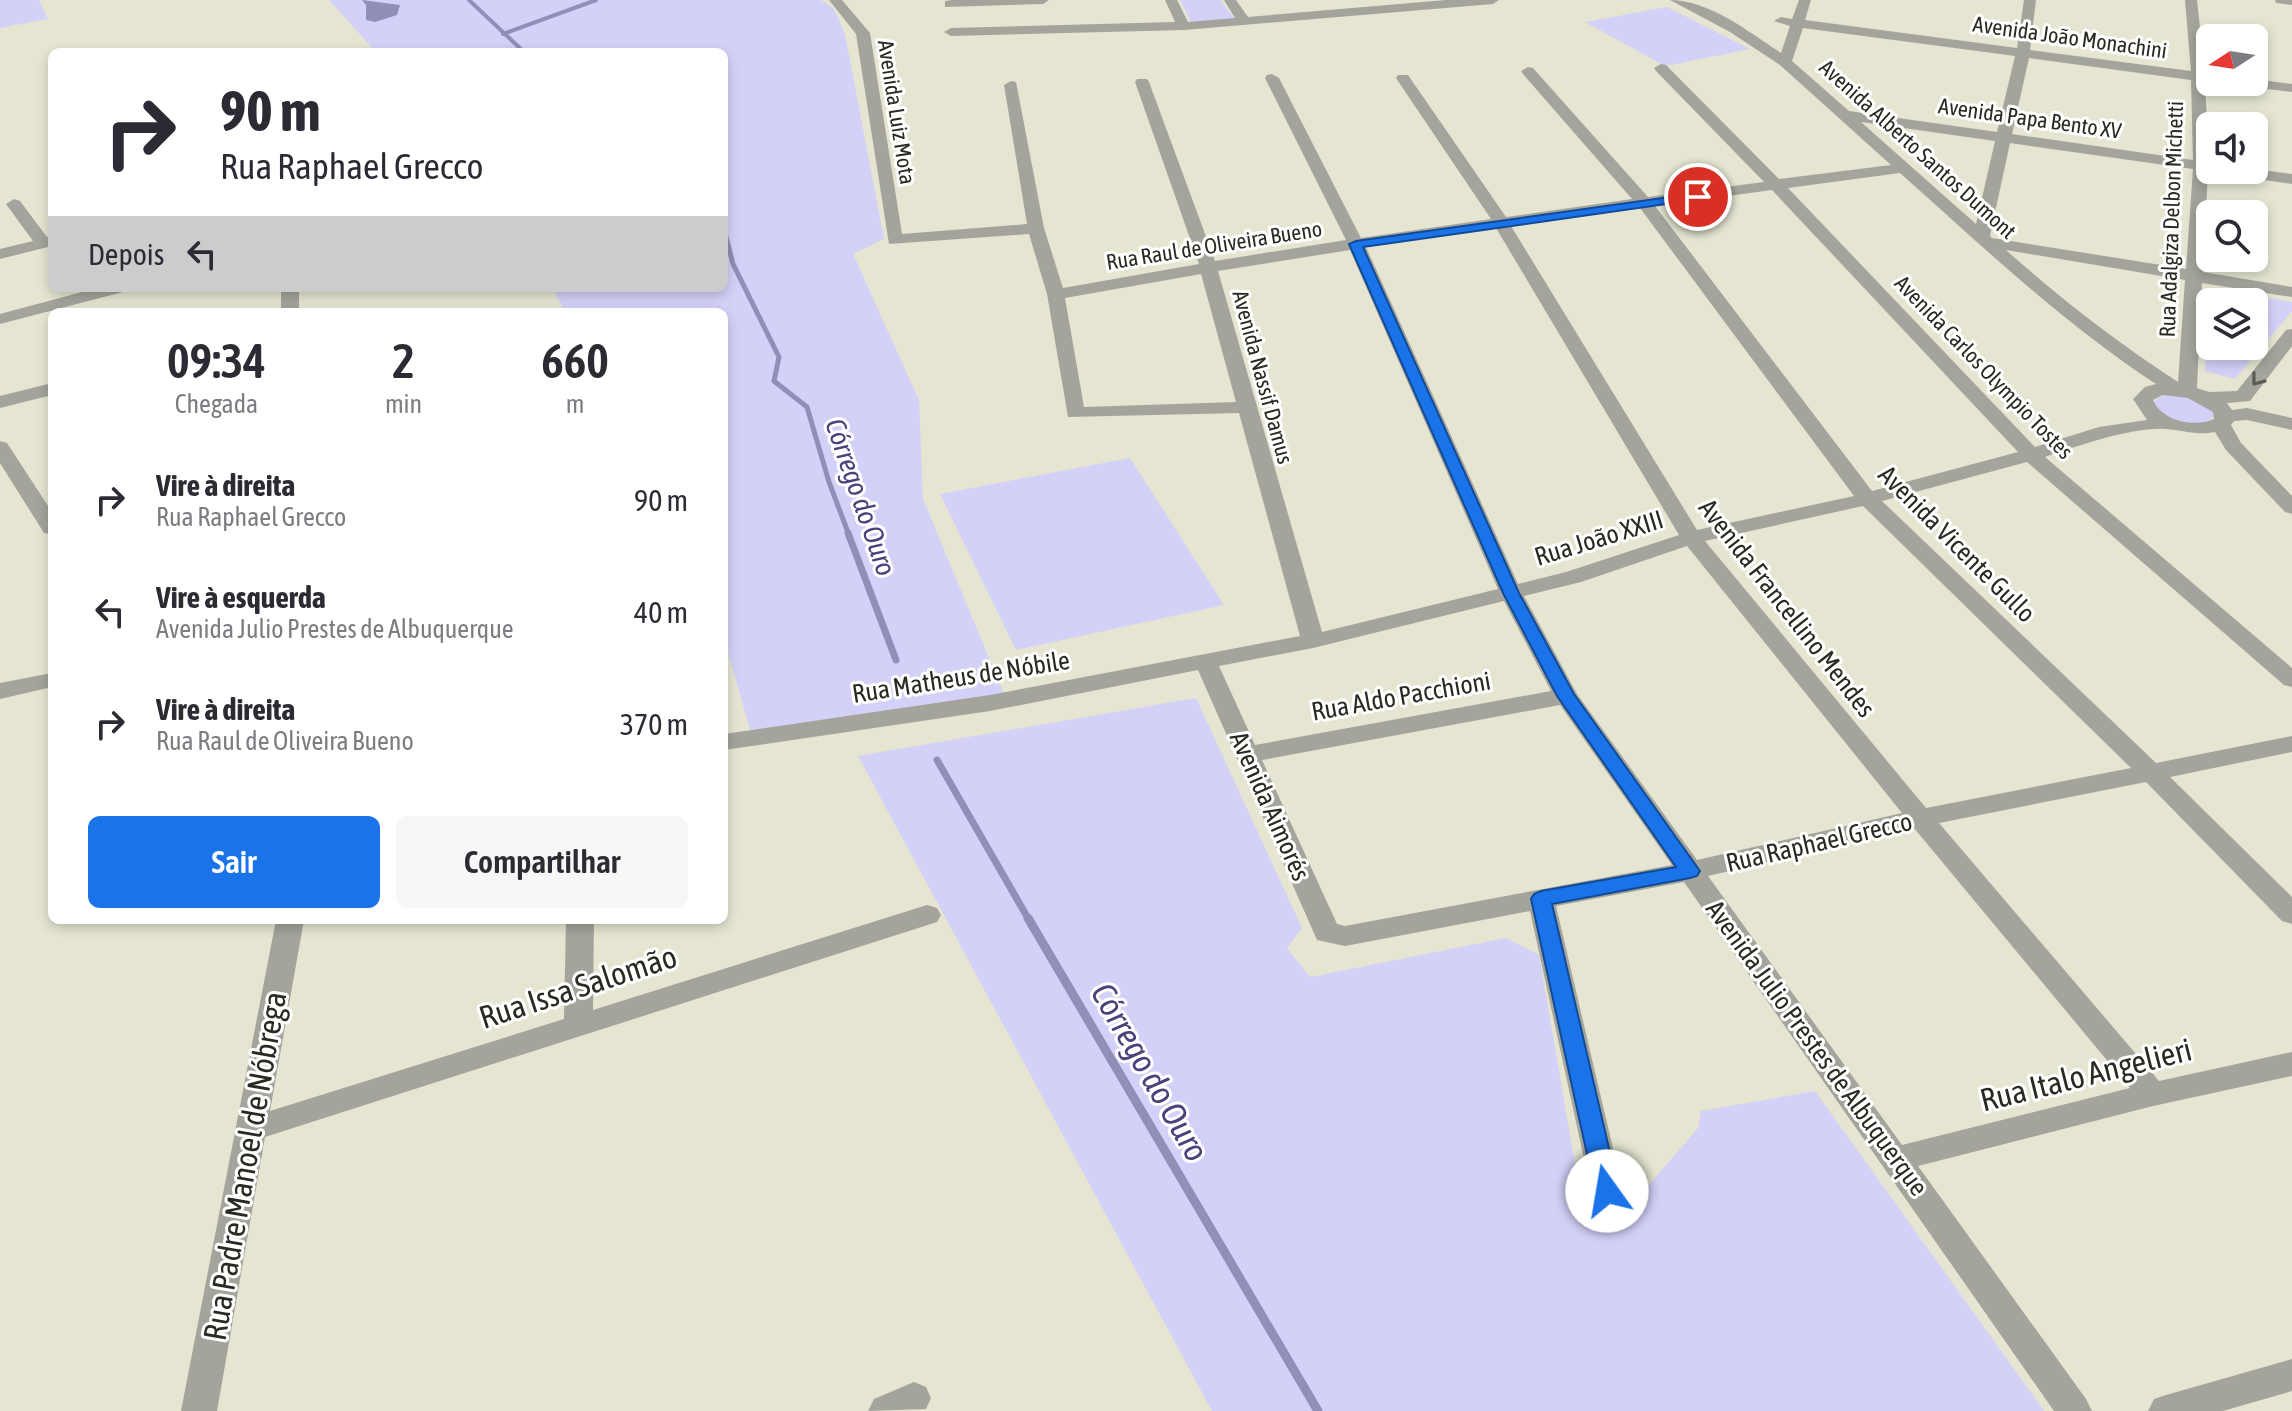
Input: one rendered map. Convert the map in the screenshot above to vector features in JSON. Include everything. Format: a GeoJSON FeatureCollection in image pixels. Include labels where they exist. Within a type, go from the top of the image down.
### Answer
{"type":"FeatureCollection","features":[{"type":"Feature","properties":{"kind":"street","name":"Avenida Luiz Mota"},"geometry":{"type":"LineString","coordinates":[[835,0],[863,33],[895,240],[1036,228]]}},
{"type":"Feature","properties":{"kind":"street"},"geometry":{"type":"LineString","coordinates":[[950,4],[1043,0]]}},
{"type":"Feature","properties":{"kind":"street"},"geometry":{"type":"LineString","coordinates":[[1171,0],[1184,26]]}},
{"type":"Feature","properties":{"kind":"street"},"geometry":{"type":"LineString","coordinates":[[1230,0],[1245,22]]}},
{"type":"Feature","properties":{"kind":"street"},"geometry":{"type":"LineString","coordinates":[[951,32],[1184,26],[1493,0]]}},
{"type":"Feature","properties":{"kind":"street","name":"Avenida Alberto Santos Dumont"},"geometry":{"type":"LineString","coordinates":[[1676,0],[1735,29],[1779,58],[2053,301],[2118,351],[2182,390]]}},
{"type":"Feature","properties":{"kind":"street"},"geometry":{"type":"LineString","coordinates":[[1779,58],[1799,23],[1805,0]]}},
{"type":"Feature","properties":{"kind":"street"},"geometry":{"type":"LineString","coordinates":[[2030,0],[2023,52],[1984,240],[2292,292]]}},
{"type":"Feature","properties":{"kind":"street","name":"Rua Adalgiza Delbon Michetti"},"geometry":{"type":"LineString","coordinates":[[2191,0],[2196,30]]}},
{"type":"Feature","properties":{"kind":"street"},"geometry":{"type":"LineString","coordinates":[[2281,0],[2292,1]]}},
{"type":"Feature","properties":{"kind":"street"},"geometry":{"type":"LineString","coordinates":[[1779,58],[1780,20]]}},
{"type":"Feature","properties":{"kind":"street","name":"Avenida João Monachini"},"geometry":{"type":"LineString","coordinates":[[1735,29],[1780,20],[2196,76]]}},
{"type":"Feature","properties":{"kind":"street","name":"Avenida Carlos Olympio Tostes"},"geometry":{"type":"LineString","coordinates":[[1661,68],[2031,455],[2292,680]]}},
{"type":"Feature","properties":{"kind":"street","name":"Avenida Vicente Gullo"},"geometry":{"type":"LineString","coordinates":[[1528,71],[1646,205],[1867,499],[2151,772],[2292,914]]}},
{"type":"Feature","properties":{"kind":"street","name":"Avenida Julio Prestes de Albuquerque"},"geometry":{"type":"LineString","coordinates":[[1272,78],[1356,244],[1511,593],[1566,696],[2074,1411]]}},
{"type":"Feature","properties":{"kind":"street","name":"Avenida Francellino Mendes"},"geometry":{"type":"LineString","coordinates":[[1403,78],[1501,222],[1691,538],[1920,818],[2153,1094]]}},
{"type":"Feature","properties":{"kind":"street","name":"Avenida Nassif Damus"},"geometry":{"type":"LineString","coordinates":[[1142,82],[1208,266],[1313,641]]}},
{"type":"Feature","properties":{"kind":"street"},"geometry":{"type":"LineString","coordinates":[[1011,85],[1036,228],[1056,294],[1075,413],[1245,407]]}},
{"type":"Feature","properties":{"kind":"street"},"geometry":{"type":"LineString","coordinates":[[2268,85],[2292,88]]}},
{"type":"Feature","properties":{"kind":"street","name":"Avenida Papa Bento XV"},"geometry":{"type":"LineString","coordinates":[[1843,115],[2196,165]]}},
{"type":"Feature","properties":{"kind":"street","name":"Rua Raul de Oliveira Bueno"},"geometry":{"type":"LineString","coordinates":[[1056,294],[1208,266],[1501,222],[1646,205],[1903,168]]}},
{"type":"Feature","properties":{"kind":"street"},"geometry":{"type":"LineString","coordinates":[[2268,175],[2292,179]]}},
{"type":"Feature","properties":{"kind":"street","name":"Rua Adalgiza Delbon Michetti"},"geometry":{"type":"LineString","coordinates":[[2182,390],[2197,275],[2205,184]]}},
{"type":"Feature","properties":{"kind":"street"},"geometry":{"type":"LineString","coordinates":[[0,254],[47,242],[14,204]]}},
{"type":"Feature","properties":{"kind":"street"},"geometry":{"type":"LineString","coordinates":[[0,319],[102,292]]}},
{"type":"Feature","properties":{"kind":"street"},"geometry":{"type":"LineString","coordinates":[[2264,482],[2176,425],[2152,414],[2144,399],[2163,389],[2182,390],[2208,398],[2243,397],[2292,334]]}},
{"type":"Feature","properties":{"kind":"street","name":"Avenida Alberto Santos Dumont"},"geometry":{"type":"LineString","coordinates":[[2118,351],[2142,384],[2144,399]]}},
{"type":"Feature","properties":{"kind":"street"},"geometry":{"type":"LineString","coordinates":[[0,402],[48,390]]}},
{"type":"Feature","properties":{"kind":"street"},"geometry":{"type":"LineString","coordinates":[[2208,398],[2223,410],[2223,420],[2233,446],[2292,508]]}},
{"type":"Feature","properties":{"kind":"street","name":"Rua João XXIII"},"geometry":{"type":"LineString","coordinates":[[2099,433],[2144,399]]}},
{"type":"Feature","properties":{"kind":"street","name":"Rua João XXIII"},"geometry":{"type":"LineString","coordinates":[[1206,663],[1313,641],[1511,593],[1573,577],[1691,538],[1867,499],[2031,455],[2099,433],[2176,425],[2204,428],[2247,414],[2292,424]]}},
{"type":"Feature","properties":{"kind":"street"},"geometry":{"type":"LineString","coordinates":[[0,447],[48,522]]}},
{"type":"Feature","properties":{"kind":"street","name":"Rua Matheus de Nóbile"},"geometry":{"type":"LineString","coordinates":[[728,741],[990,703],[1206,663]]}},
{"type":"Feature","properties":{"kind":"street","name":"Avenida Aimorés"},"geometry":{"type":"LineString","coordinates":[[1206,663],[1327,933],[1345,936]]}},
{"type":"Feature","properties":{"kind":"street"},"geometry":{"type":"LineString","coordinates":[[0,691],[48,681]]}},
{"type":"Feature","properties":{"kind":"street","name":"Rua Aldo Pacchioni"},"geometry":{"type":"LineString","coordinates":[[1247,755],[1566,696]]}},
{"type":"Feature","properties":{"kind":"street","name":"Rua Raphael Grecco"},"geometry":{"type":"LineString","coordinates":[[1345,936],[1690,871],[1920,818],[2292,744]]}},
{"type":"Feature","properties":{"kind":"street"},"geometry":{"type":"LineString","coordinates":[[1541,899],[1607,1191]]}},
{"type":"Feature","properties":{"kind":"street","name":"Rua Issa Salomão"},"geometry":{"type":"LineString","coordinates":[[252,1129],[927,915]]}},
{"type":"Feature","properties":{"kind":"street","name":"Rua Padre Manoel de Nóbrega"},"geometry":{"type":"LineString","coordinates":[[199,1411],[289,924]]}},
{"type":"Feature","properties":{"kind":"street"},"geometry":{"type":"LineString","coordinates":[[578,1024],[580,924]]}},
{"type":"Feature","properties":{"kind":"street","name":"Rua Italo Angelieri"},"geometry":{"type":"LineString","coordinates":[[1897,1159],[2153,1094],[2292,1064]]}},
{"type":"Feature","properties":{"kind":"street"},"geometry":{"type":"LineString","coordinates":[[2166,1411],[2292,1375]]}},
{"type":"Feature","properties":{"kind":"shaded area"},"geometry":{"type":"Polygon","coordinates":[[[0,0],[39,0],[48,19],[0,28],[0,0]]]}},
{"type":"Feature","properties":{"kind":"shaded area"},"geometry":{"type":"Polygon","coordinates":[[[329,0],[821,0],[834,9],[845,34],[884,239],[853,254],[919,400],[923,499],[1004,694],[751,733],[728,652],[728,308],[563,308],[555,292],[728,292],[728,48],[372,48],[329,0]]]}},
{"type":"Feature","properties":{"kind":"shaded area"},"geometry":{"type":"Polygon","coordinates":[[[362,0],[400,5],[397,15],[375,22],[366,20],[366,5],[362,0]]]}},
{"type":"Feature","properties":{"kind":"shaded area"},"geometry":{"type":"Polygon","coordinates":[[[1180,0],[1220,0],[1235,19],[1191,22],[1180,0]]]}},
{"type":"Feature","properties":{"kind":"shaded area"},"geometry":{"type":"Polygon","coordinates":[[[1667,7],[1750,49],[1665,66],[1585,22],[1667,7]]]}},
{"type":"Feature","properties":{"kind":"shaded area"},"geometry":{"type":"Polygon","coordinates":[[[2268,298],[2292,302],[2292,311],[2268,340],[2268,298]]]}},
{"type":"Feature","properties":{"kind":"shaded area"},"geometry":{"type":"Polygon","coordinates":[[[2206,360],[2251,360],[2235,379],[2205,371],[2206,360]]]}},
{"type":"Feature","properties":{"kind":"shaded area"},"geometry":{"type":"Polygon","coordinates":[[[2164,395],[2186,396],[2213,411],[2214,416],[2199,424],[2172,419],[2152,402],[2164,395]]]}},
{"type":"Feature","properties":{"kind":"shaded area"},"geometry":{"type":"Polygon","coordinates":[[[1130,458],[1224,605],[1016,650],[940,494],[1130,458]]]}},
{"type":"Feature","properties":{"kind":"shaded area"},"geometry":{"type":"Polygon","coordinates":[[[1196,698],[1302,928],[1287,948],[1310,977],[1506,938],[1539,955],[1585,1222],[1623,1215],[1698,1128],[1701,1111],[1815,1091],[2044,1411],[1212,1411],[858,756],[1196,698]]]}},
{"type":"Feature","properties":{"kind":"waterway","name":"Córrego do Ouro"},"geometry":{"type":"LineString","coordinates":[[469,0],[504,33]]}},
{"type":"Feature","properties":{"kind":"waterway"},"geometry":{"type":"LineString","coordinates":[[504,33],[596,0]]}},
{"type":"Feature","properties":{"kind":"waterway","name":"Córrego do Ouro"},"geometry":{"type":"LineString","coordinates":[[504,33],[520,48]]}},
{"type":"Feature","properties":{"kind":"waterway","name":"Córrego do Ouro"},"geometry":{"type":"LineString","coordinates":[[728,245],[733,264],[779,357],[774,381],[807,407],[829,482],[849,535]]}},
{"type":"Feature","properties":{"kind":"waterway","name":"Córrego do Ouro"},"geometry":{"type":"LineString","coordinates":[[848,533],[896,660]]}},
{"type":"Feature","properties":{"kind":"waterway","name":"Córrego do Ouro"},"geometry":{"type":"LineString","coordinates":[[937,760],[1029,920]]}},
{"type":"Feature","properties":{"kind":"waterway","name":"Córrego do Ouro"},"geometry":{"type":"LineString","coordinates":[[1028,918],[1318,1411]]}},
{"type":"Feature","properties":{"kind":"route"},"geometry":{"type":"LineString","coordinates":[[1607,1191],[1541,899],[1690,871],[1566,696],[1538,644],[1511,593],[1356,244],[1698,197]]}}]}
